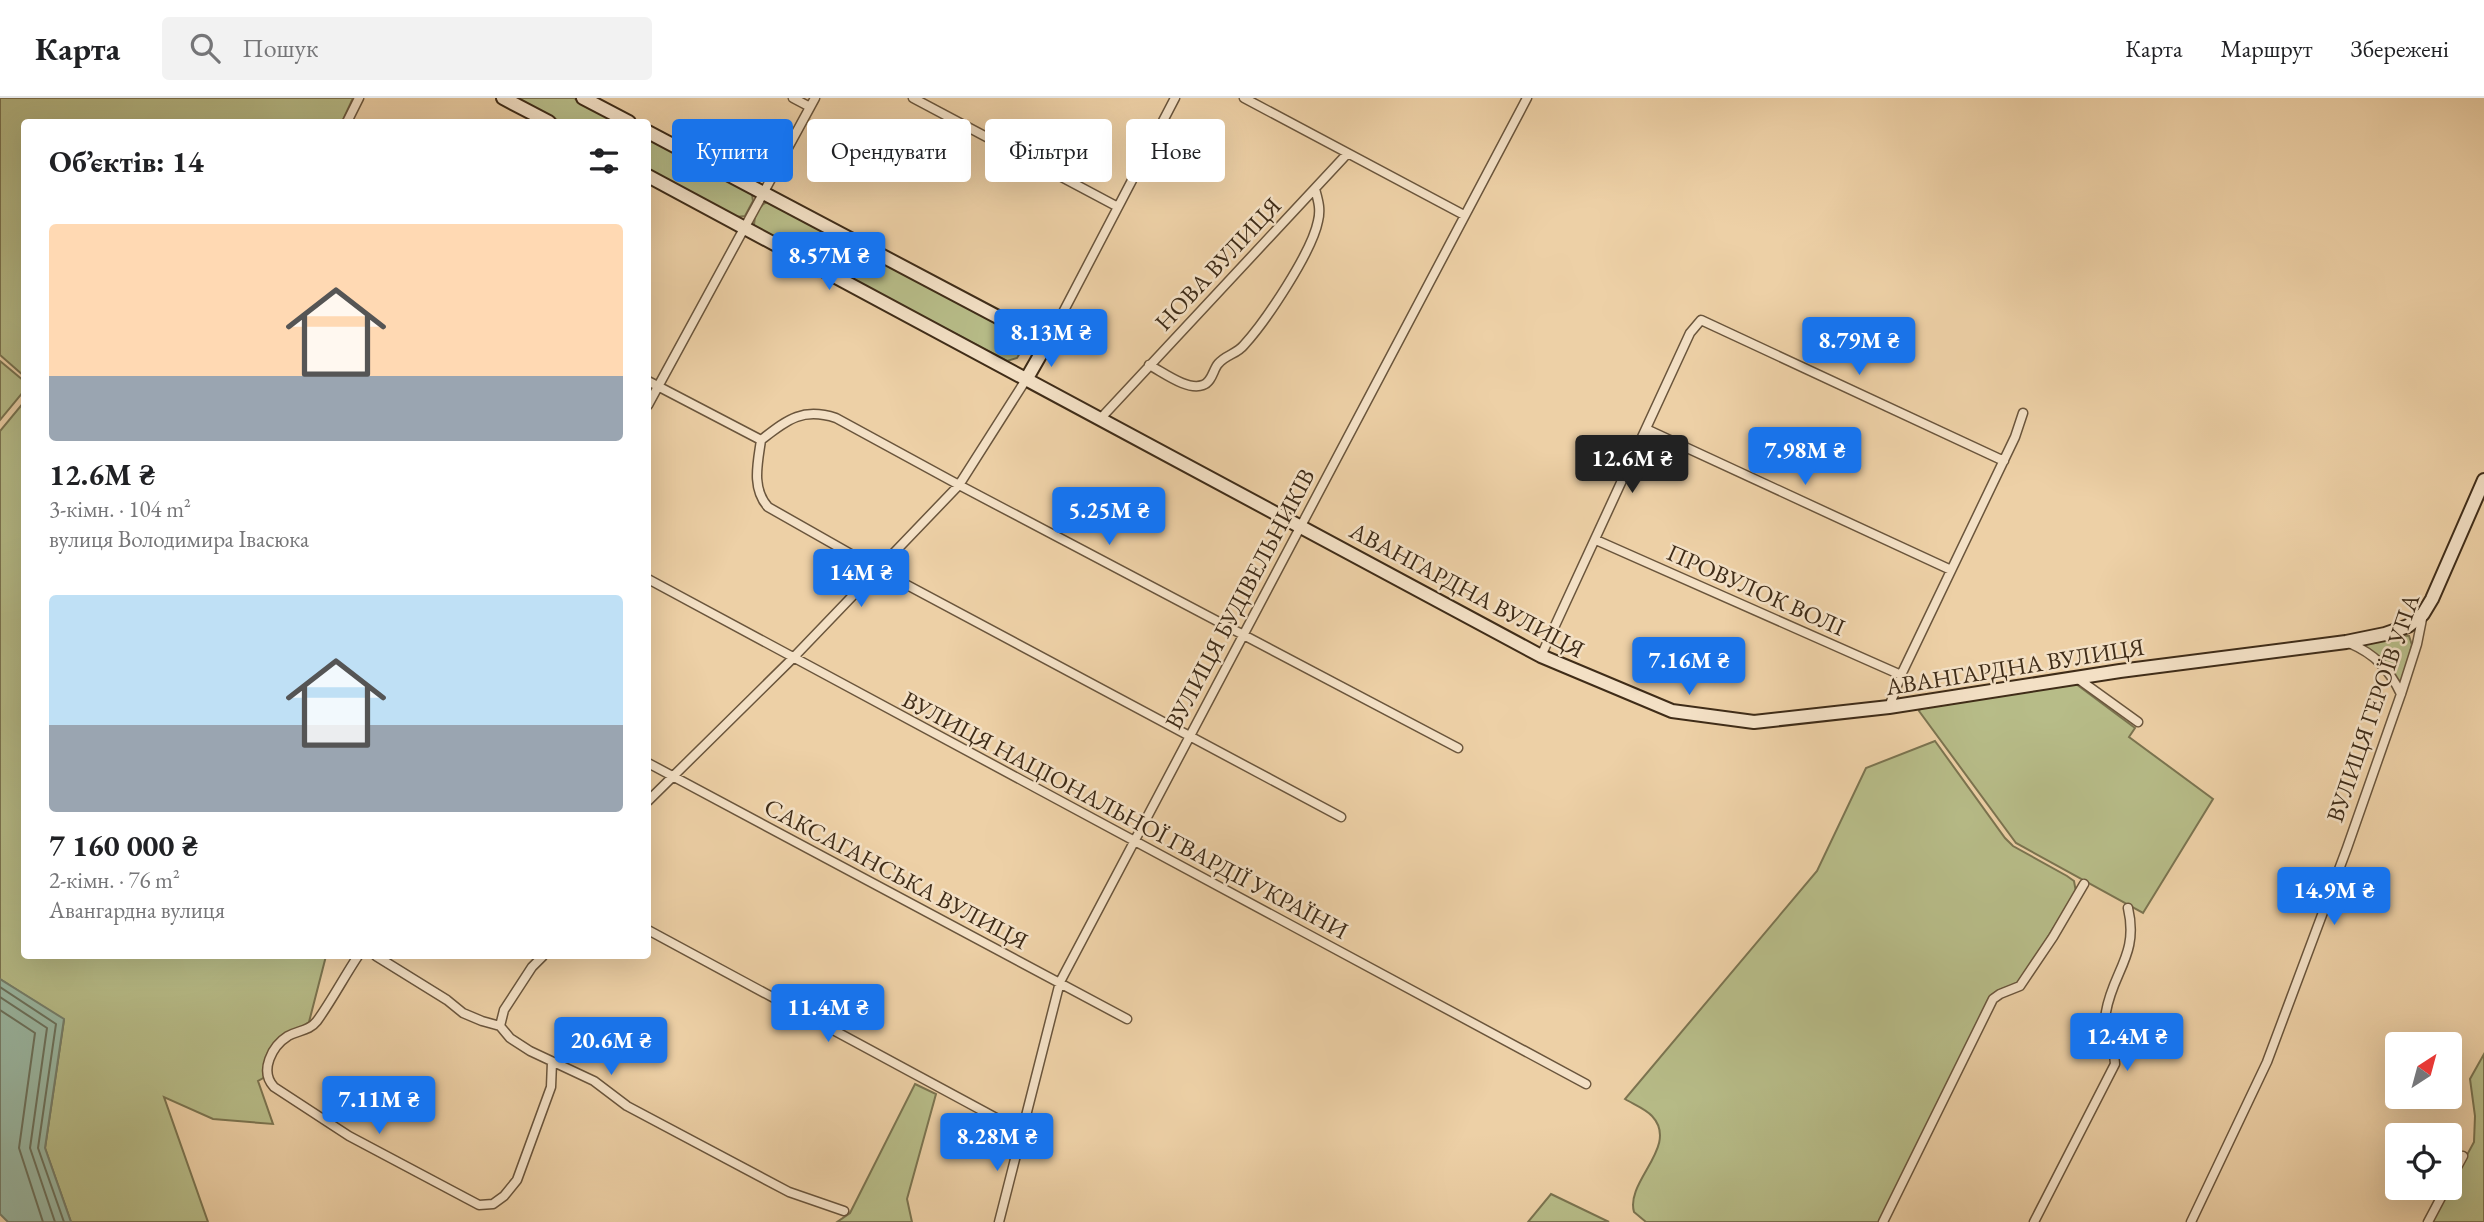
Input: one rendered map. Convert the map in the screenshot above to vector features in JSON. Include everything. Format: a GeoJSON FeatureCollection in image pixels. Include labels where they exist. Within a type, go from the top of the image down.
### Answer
{"type":"FeatureCollection","features":[{"type":"Feature","properties":{"kind":"street"},"geometry":{"type":"LineString","coordinates":[[348,119],[359,98]]}},
{"type":"Feature","properties":{"kind":"street"},"geometry":{"type":"LineString","coordinates":[[503,98],[543,119]]}},
{"type":"Feature","properties":{"kind":"street"},"geometry":{"type":"LineString","coordinates":[[583,98],[623,119]]}},
{"type":"Feature","properties":{"kind":"street"},"geometry":{"type":"LineString","coordinates":[[793,98],[810,107]]}},
{"type":"Feature","properties":{"kind":"street"},"geometry":{"type":"LineString","coordinates":[[651,399],[815,98]]}},
{"type":"Feature","properties":{"kind":"street"},"geometry":{"type":"LineString","coordinates":[[913,98],[1118,206]]}},
{"type":"Feature","properties":{"kind":"street"},"geometry":{"type":"LineString","coordinates":[[651,799],[792,659],[959,485],[1027,378],[1175,98]]}},
{"type":"Feature","properties":{"kind":"street"},"geometry":{"type":"LineString","coordinates":[[1244,98],[1464,215]]}},
{"type":"Feature","properties":{"kind":"street","name":"ВУЛИЦЯ БУДІВЕЛЬНИКІВ"},"geometry":{"type":"LineString","coordinates":[[999,1222],[1060,982],[1527,98]]}},
{"type":"Feature","properties":{"kind":"street"},"geometry":{"type":"LineString","coordinates":[[651,134],[1046,343]]}},
{"type":"Feature","properties":{"kind":"street","name":"НОВА ВУЛИЦЯ"},"geometry":{"type":"LineString","coordinates":[[1101,418],[1347,154]]}},
{"type":"Feature","properties":{"kind":"street","name":"АВАНГАРДНА ВУЛИЦЯ"},"geometry":{"type":"LineString","coordinates":[[651,178],[1541,656],[1672,711],[1754,722],[1889,708],[2077,678],[2346,642],[2408,626],[2423,614]]}},
{"type":"Feature","properties":{"kind":"street","name":"НОВА ВУЛИЦЯ"},"geometry":{"type":"LineString","coordinates":[[1149,365],[1190,386],[1204,385],[1216,366],[1242,347],[1266,318],[1316,230],[1320,204],[1315,189]]}},
{"type":"Feature","properties":{"kind":"street"},"geometry":{"type":"LineString","coordinates":[[1541,656],[1690,333],[1701,320],[2004,461]]}},
{"type":"Feature","properties":{"kind":"street"},"geometry":{"type":"LineString","coordinates":[[651,383],[761,440]]}},
{"type":"Feature","properties":{"kind":"street"},"geometry":{"type":"LineString","coordinates":[[761,440],[798,415],[819,412],[836,418],[1458,748]]}},
{"type":"Feature","properties":{"kind":"street"},"geometry":{"type":"LineString","coordinates":[[1889,708],[1901,676],[2015,437],[2023,413]]}},
{"type":"Feature","properties":{"kind":"street"},"geometry":{"type":"LineString","coordinates":[[1646,429],[1951,570]]}},
{"type":"Feature","properties":{"kind":"street"},"geometry":{"type":"LineString","coordinates":[[761,440],[758,486],[761,500],[768,507],[879,570],[1341,817]]}},
{"type":"Feature","properties":{"kind":"street","name":"ВУЛИЦЯ ГЕРОЇВ УПА"},"geometry":{"type":"LineString","coordinates":[[2191,1222],[2267,1062],[2401,694],[2417,644],[2423,614],[2484,481]]}},
{"type":"Feature","properties":{"kind":"street","name":"ПРОВУЛОК ВОЛІ"},"geometry":{"type":"LineString","coordinates":[[1596,540],[1901,676]]}},
{"type":"Feature","properties":{"kind":"street","name":"ВУЛИЦЯ НАЦІОНАЛЬНОЇ ГВАРДІЇ УКРАЇНИ"},"geometry":{"type":"LineString","coordinates":[[651,581],[792,659],[1586,1084]]}},
{"type":"Feature","properties":{"kind":"street"},"geometry":{"type":"LineString","coordinates":[[2346,642],[2367,651],[2382,663],[2401,694]]}},
{"type":"Feature","properties":{"kind":"street"},"geometry":{"type":"LineString","coordinates":[[2077,678],[2138,722]]}},
{"type":"Feature","properties":{"kind":"street","name":"САКСАГАНСЬКА ВУЛИЦЯ"},"geometry":{"type":"LineString","coordinates":[[651,765],[1127,1019]]}},
{"type":"Feature","properties":{"kind":"street"},"geometry":{"type":"LineString","coordinates":[[1883,1222],[1993,999],[2020,986],[2084,884]]}},
{"type":"Feature","properties":{"kind":"street"},"geometry":{"type":"LineString","coordinates":[[2034,1222],[2115,1064],[2114,1054],[2105,1036],[2105,1023],[2113,989],[2129,947],[2132,924],[2128,908]]}},
{"type":"Feature","properties":{"kind":"street"},"geometry":{"type":"LineString","coordinates":[[651,932],[1022,1132]]}},
{"type":"Feature","properties":{"kind":"street"},"geometry":{"type":"LineString","coordinates":[[356,959],[317,1020],[307,1030],[292,1034],[282,1041],[269,1060],[267,1069],[274,1087],[370,1148],[479,1205],[493,1204],[505,1196],[522,1168],[551,1087],[552,1062]]}},
{"type":"Feature","properties":{"kind":"street"},"geometry":{"type":"LineString","coordinates":[[381,959],[463,1013],[500,1026],[510,1038],[594,1082],[627,1106],[789,1192],[844,1211]]}},
{"type":"Feature","properties":{"kind":"street"},"geometry":{"type":"LineString","coordinates":[[500,1026],[504,1010],[540,959]]}},
{"type":"Feature","properties":{"kind":"street"},"geometry":{"type":"LineString","coordinates":[[2428,1222],[2440,1200]]}},
{"type":"Feature","properties":{"kind":"green space"},"geometry":{"type":"Polygon","coordinates":[[[0,98],[353,98],[343,119],[21,119],[21,373],[0,355],[0,98]]]}},
{"type":"Feature","properties":{"kind":"green space"},"geometry":{"type":"Polygon","coordinates":[[[515,98],[574,98],[614,119],[555,119],[515,98]]]}},
{"type":"Feature","properties":{"kind":"green space"},"geometry":{"type":"Polygon","coordinates":[[[651,139],[672,150],[672,182],[730,182],[752,194],[753,201],[745,216],[736,217],[651,171],[651,139]]]}},
{"type":"Feature","properties":{"kind":"green space"},"geometry":{"type":"Polygon","coordinates":[[[767,202],[1020,336],[1023,348],[1017,358],[1007,361],[757,229],[754,225],[756,215],[767,202]]]}},
{"type":"Feature","properties":{"kind":"green space"},"geometry":{"type":"Polygon","coordinates":[[[0,361],[21,378],[21,395],[0,420],[0,361]]]}},
{"type":"Feature","properties":{"kind":"green space"},"geometry":{"type":"Polygon","coordinates":[[[21,406],[21,959],[325,959],[309,1022],[282,1039],[265,1077],[258,1081],[273,1124],[213,1119],[164,1097],[208,1222],[71,1222],[45,1148],[64,1020],[0,979],[0,431],[21,406]]]}},
{"type":"Feature","properties":{"kind":"green space"},"geometry":{"type":"Polygon","coordinates":[[[2398,635],[2409,636],[2412,645],[2401,686],[2384,660],[2361,645],[2398,635]]]}},
{"type":"Feature","properties":{"kind":"green space"},"geometry":{"type":"Polygon","coordinates":[[[2076,684],[2135,728],[2129,737],[2213,799],[2143,913],[2016,843],[1919,711],[1922,706],[2076,684]]]}},
{"type":"Feature","properties":{"kind":"green space"},"geometry":{"type":"Polygon","coordinates":[[[1935,741],[2005,838],[2013,846],[2074,881],[2076,892],[2021,980],[1992,995],[1880,1222],[1646,1222],[1634,1212],[1633,1200],[1656,1151],[1660,1139],[1659,1127],[1649,1113],[1625,1099],[1817,871],[1866,768],[1935,741]]]}},
{"type":"Feature","properties":{"kind":"green space"},"geometry":{"type":"Polygon","coordinates":[[[2484,1054],[2484,1222],[2431,1222],[2443,1200],[2462,1200],[2462,1164],[2474,1142],[2475,1116],[2470,1079],[2484,1054]]]}},
{"type":"Feature","properties":{"kind":"green space"},"geometry":{"type":"Polygon","coordinates":[[[915,1084],[936,1094],[907,1199],[912,1222],[837,1222],[850,1213],[915,1084]]]}},
{"type":"Feature","properties":{"kind":"green space"},"geometry":{"type":"Polygon","coordinates":[[[1551,1194],[1609,1222],[1528,1222],[1551,1194]]]}},
{"type":"Feature","properties":{"kind":"water"},"geometry":{"type":"Polygon","coordinates":[[[0,979],[64,1019],[45,1148],[71,1222],[8,1222],[0,1214],[0,979]]]}}]}
